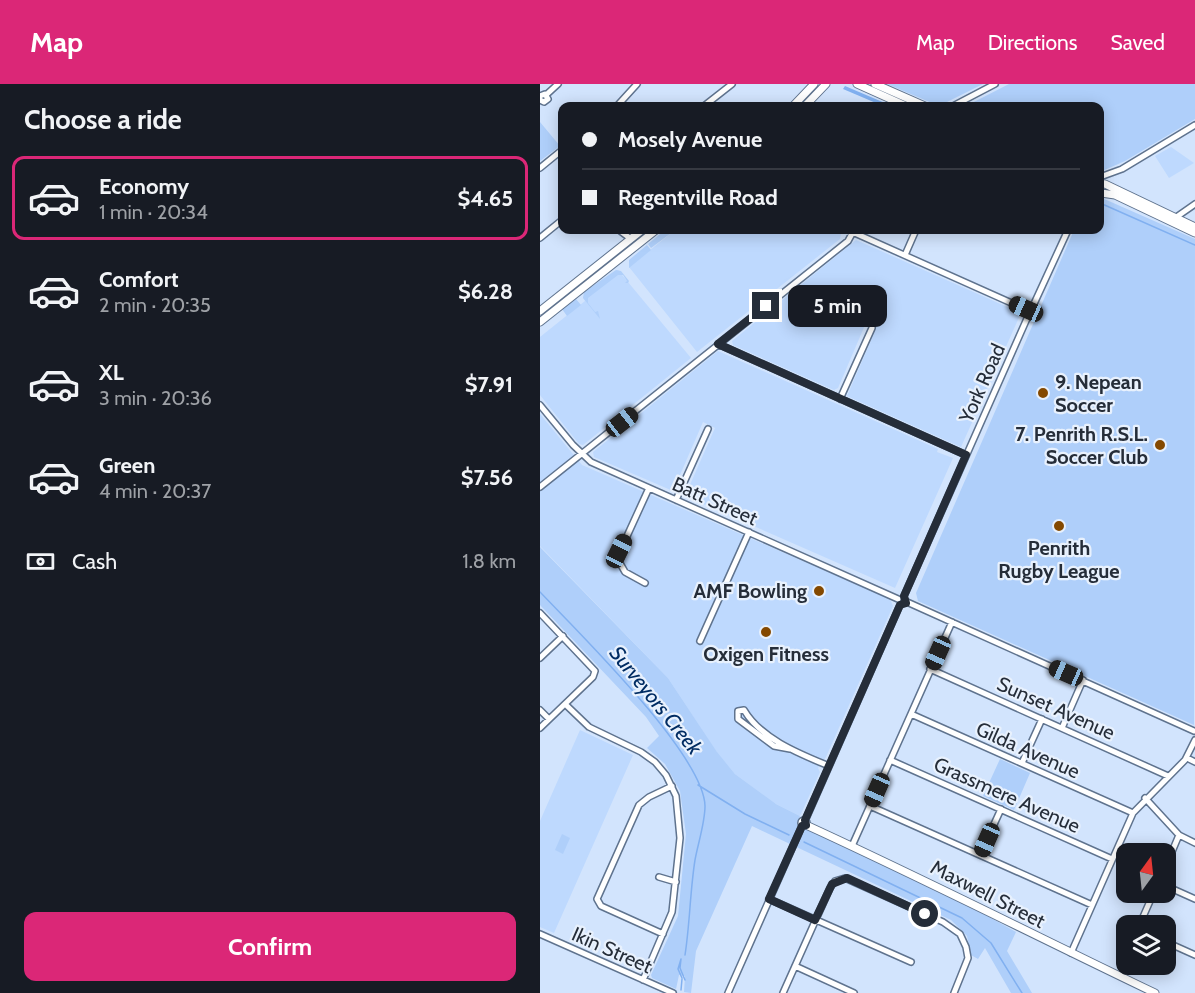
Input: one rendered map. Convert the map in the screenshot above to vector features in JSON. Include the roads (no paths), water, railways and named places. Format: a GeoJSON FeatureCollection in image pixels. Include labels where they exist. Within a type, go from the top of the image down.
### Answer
{"type":"FeatureCollection","features":[{"type":"Feature","properties":{"kind":"main road"},"geometry":{"type":"LineString","coordinates":[[797,102],[814,84]]}},
{"type":"Feature","properties":{"kind":"main road"},"geometry":{"type":"LineString","coordinates":[[809,102],[826,84]]}},
{"type":"Feature","properties":{"kind":"main road"},"geometry":{"type":"LineString","coordinates":[[857,84],[897,102]]}},
{"type":"Feature","properties":{"kind":"main road"},"geometry":{"type":"LineString","coordinates":[[875,84],[916,102]]}},
{"type":"Feature","properties":{"kind":"main road"},"geometry":{"type":"LineString","coordinates":[[1104,182],[1195,227]]}},
{"type":"Feature","properties":{"kind":"main road"},"geometry":{"type":"LineString","coordinates":[[1104,194],[1115,195],[1195,233]]}},
{"type":"Feature","properties":{"kind":"main road"},"geometry":{"type":"LineString","coordinates":[[540,310],[637,234]]}},
{"type":"Feature","properties":{"kind":"main road"},"geometry":{"type":"LineString","coordinates":[[540,324],[651,234]]}},
{"type":"Feature","properties":{"kind":"main road","name":"Maxwell Street"},"geometry":{"type":"LineString","coordinates":[[805,824],[966,899],[994,917],[1155,993]]}},
{"type":"Feature","properties":{"kind":"street"},"geometry":{"type":"LineString","coordinates":[[542,97],[558,84]]}},
{"type":"Feature","properties":{"kind":"street"},"geometry":{"type":"LineString","coordinates":[[620,102],[637,84]]}},
{"type":"Feature","properties":{"kind":"street"},"geometry":{"type":"LineString","coordinates":[[709,102],[732,84]]}},
{"type":"Feature","properties":{"kind":"street"},"geometry":{"type":"LineString","coordinates":[[961,102],[995,84]]}},
{"type":"Feature","properties":{"kind":"street"},"geometry":{"type":"LineString","coordinates":[[1104,180],[1195,125]]}},
{"type":"Feature","properties":{"kind":"street"},"geometry":{"type":"LineString","coordinates":[[540,168],[558,153]]}},
{"type":"Feature","properties":{"kind":"street"},"geometry":{"type":"LineString","coordinates":[[1175,218],[1195,204]]}},
{"type":"Feature","properties":{"kind":"street"},"geometry":{"type":"LineString","coordinates":[[540,238],[558,223]]}},
{"type":"Feature","properties":{"kind":"street"},"geometry":{"type":"LineString","coordinates":[[624,234],[631,239]]}},
{"type":"Feature","properties":{"kind":"street"},"geometry":{"type":"LineString","coordinates":[[540,487],[848,241],[851,234]]}},
{"type":"Feature","properties":{"kind":"street"},"geometry":{"type":"LineString","coordinates":[[860,234],[1030,310]]}},
{"type":"Feature","properties":{"kind":"street"},"geometry":{"type":"LineString","coordinates":[[905,255],[914,234]]}},
{"type":"Feature","properties":{"kind":"street","name":"York Road"},"geometry":{"type":"LineString","coordinates":[[903,599],[1030,310],[1066,234]]}},
{"type":"Feature","properties":{"kind":"street"},"geometry":{"type":"LineString","coordinates":[[840,399],[872,328]]}},
{"type":"Feature","properties":{"kind":"street"},"geometry":{"type":"LineString","coordinates":[[718,344],[966,455]]}},
{"type":"Feature","properties":{"kind":"street","name":"Batt Street"},"geometry":{"type":"LineString","coordinates":[[540,405],[581,455],[595,464],[903,599],[1195,732]]}},
{"type":"Feature","properties":{"kind":"street"},"geometry":{"type":"LineString","coordinates":[[676,500],[708,429]]}},
{"type":"Feature","properties":{"kind":"street"},"geometry":{"type":"LineString","coordinates":[[645,583],[625,572],[617,558],[649,488]]}},
{"type":"Feature","properties":{"kind":"street"},"geometry":{"type":"LineString","coordinates":[[700,641],[749,532]]}},
{"type":"Feature","properties":{"kind":"street"},"geometry":{"type":"LineString","coordinates":[[728,993],[903,599]]}},
{"type":"Feature","properties":{"kind":"street"},"geometry":{"type":"LineString","coordinates":[[540,613],[595,671],[593,677],[540,728]]}},
{"type":"Feature","properties":{"kind":"street"},"geometry":{"type":"LineString","coordinates":[[852,846],[952,622]]}},
{"type":"Feature","properties":{"kind":"street"},"geometry":{"type":"LineString","coordinates":[[540,658],[562,636]]}},
{"type":"Feature","properties":{"kind":"street","name":"Sunset Avenue"},"geometry":{"type":"LineString","coordinates":[[930,669],[1168,776]]}},
{"type":"Feature","properties":{"kind":"street"},"geometry":{"type":"LineString","coordinates":[[1062,728],[1083,681]]}},
{"type":"Feature","properties":{"kind":"street"},"geometry":{"type":"LineString","coordinates":[[565,704],[589,727],[648,757],[661,769],[672,786],[680,826],[672,914],[643,980]]}},
{"type":"Feature","properties":{"kind":"street"},"geometry":{"type":"LineString","coordinates":[[540,710],[549,719]]}},
{"type":"Feature","properties":{"kind":"street"},"geometry":{"type":"LineString","coordinates":[[790,749],[774,747],[738,719],[738,711],[745,711],[751,720],[790,749],[829,766]]}},
{"type":"Feature","properties":{"kind":"street","name":"Gilda Avenue"},"geometry":{"type":"LineString","coordinates":[[910,714],[1132,813]]}},
{"type":"Feature","properties":{"kind":"street"},"geometry":{"type":"LineString","coordinates":[[1022,764],[1042,719]]}},
{"type":"Feature","properties":{"kind":"street"},"geometry":{"type":"LineString","coordinates":[[1071,953],[1132,813],[1187,758],[1195,740]]}},
{"type":"Feature","properties":{"kind":"street"},"geometry":{"type":"LineString","coordinates":[[1187,758],[1195,762]]}},
{"type":"Feature","properties":{"kind":"street","name":"Grassmere Avenue"},"geometry":{"type":"LineString","coordinates":[[890,760],[1112,859]]}},
{"type":"Feature","properties":{"kind":"street"},"geometry":{"type":"LineString","coordinates":[[663,934],[601,906],[597,899],[638,807],[646,798],[672,786]]}},
{"type":"Feature","properties":{"kind":"street"},"geometry":{"type":"LineString","coordinates":[[1145,798],[1179,834],[1195,843]]}},
{"type":"Feature","properties":{"kind":"street"},"geometry":{"type":"LineString","coordinates":[[870,806],[1092,904]]}},
{"type":"Feature","properties":{"kind":"street"},"geometry":{"type":"LineString","coordinates":[[980,855],[1001,809]]}},
{"type":"Feature","properties":{"kind":"street"},"geometry":{"type":"LineString","coordinates":[[1175,843],[1179,834]]}},
{"type":"Feature","properties":{"kind":"street"},"geometry":{"type":"LineString","coordinates":[[659,877],[676,882]]}},
{"type":"Feature","properties":{"kind":"street"},"geometry":{"type":"LineString","coordinates":[[783,993],[832,884],[845,878],[943,922],[960,934],[968,952],[966,966],[954,993]]}},
{"type":"Feature","properties":{"kind":"street"},"geometry":{"type":"LineString","coordinates":[[1176,890],[1195,899]]}},
{"type":"Feature","properties":{"kind":"street"},"geometry":{"type":"LineString","coordinates":[[769,899],[911,962]]}},
{"type":"Feature","properties":{"kind":"street","name":"Ikin Street"},"geometry":{"type":"LineString","coordinates":[[541,935],[663,991],[673,993]]}},
{"type":"Feature","properties":{"kind":"street"},"geometry":{"type":"LineString","coordinates":[[1176,946],[1195,955]]}},
{"type":"Feature","properties":{"kind":"street"},"geometry":{"type":"LineString","coordinates":[[795,966],[854,993]]}},
{"type":"Feature","properties":{"kind":"waterway"},"geometry":{"type":"LineString","coordinates":[[1104,205],[1195,245]]}},
{"type":"Feature","properties":{"kind":"waterway","name":"Surveyors Creek"},"geometry":{"type":"LineString","coordinates":[[540,592],[608,663],[662,726],[684,757],[699,784],[705,813],[693,872],[685,955]]}},
{"type":"Feature","properties":{"kind":"waterway"},"geometry":{"type":"LineString","coordinates":[[698,785],[745,814],[789,835]]}},
{"type":"Feature","properties":{"kind":"waterway"},"geometry":{"type":"LineString","coordinates":[[804,842],[962,918],[991,943],[1022,993]]}},
{"type":"Feature","properties":{"kind":"waterway","name":"Surveyors Creek"},"geometry":{"type":"LineString","coordinates":[[682,978],[678,969],[681,959],[680,968],[685,980]]}},
{"type":"Feature","properties":{"kind":"waterway","name":"Surveyors Creek"},"geometry":{"type":"LineString","coordinates":[[681,990],[682,979]]}},
{"type":"Feature","properties":{"kind":"place","name":"9. Nepean Soccer"},"geometry":{"type":"Point","coordinates":[1043,393]}},
{"type":"Feature","properties":{"kind":"place","name":"7. Penrith R.S.L. Soccer Club"},"geometry":{"type":"Point","coordinates":[1160,445]}},
{"type":"Feature","properties":{"kind":"place","name":"Penrith Rugby League"},"geometry":{"type":"Point","coordinates":[1059,526]}},
{"type":"Feature","properties":{"kind":"place","name":"AMF Bowling"},"geometry":{"type":"Point","coordinates":[819,591]}},
{"type":"Feature","properties":{"kind":"place","name":"Oxigen Fitness"},"geometry":{"type":"Point","coordinates":[766,632]}}]}
